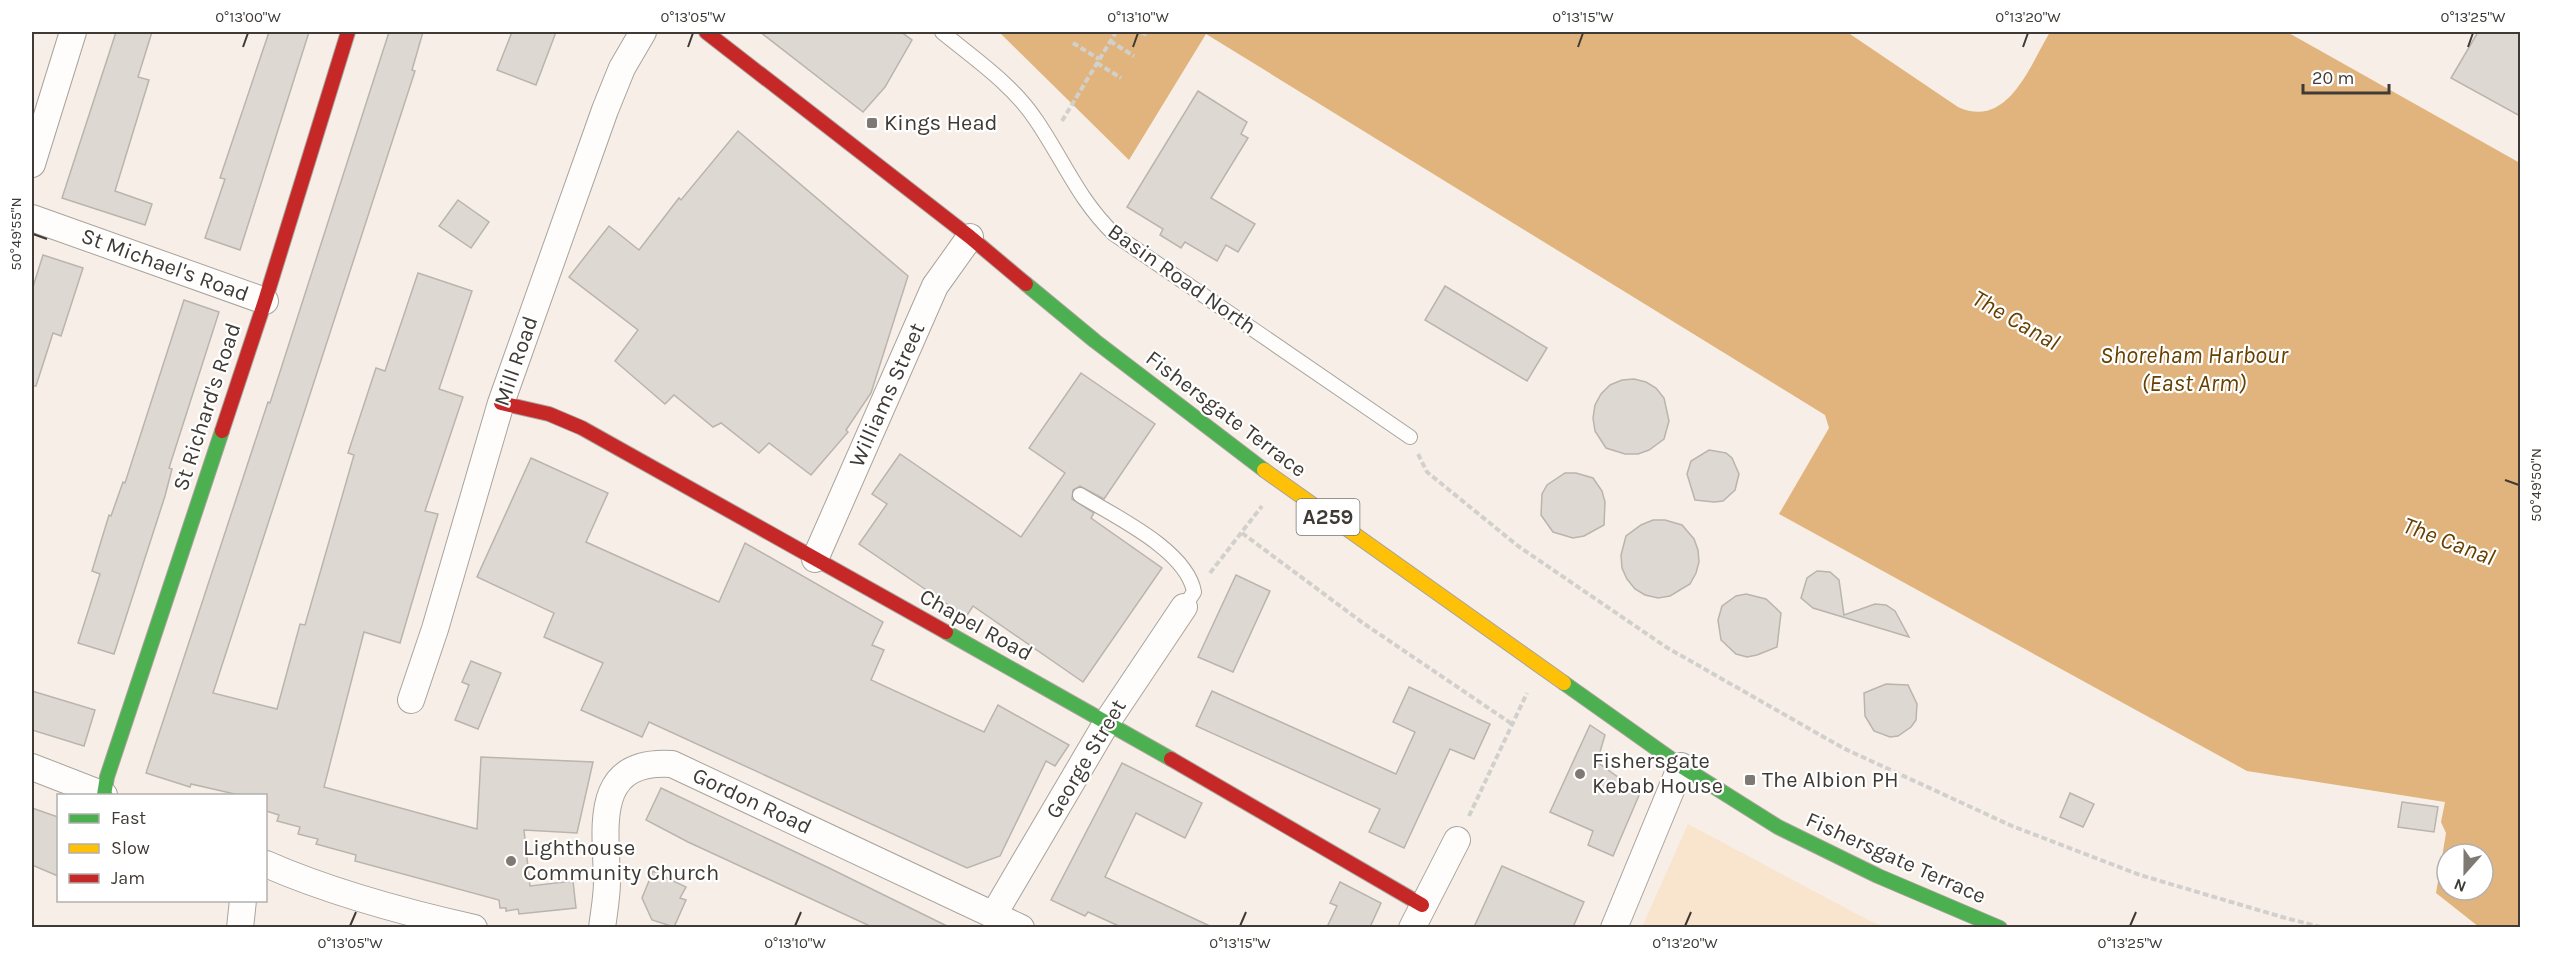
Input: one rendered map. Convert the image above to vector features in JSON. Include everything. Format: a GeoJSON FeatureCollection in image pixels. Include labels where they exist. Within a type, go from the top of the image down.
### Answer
{"type":"FeatureCollection","features":[{"type":"Feature","properties":{"kind":"street"},"geometry":{"type":"LineString","coordinates":[[32,164],[73,32]]}},
{"type":"Feature","properties":{"kind":"street","name":"St Richard's Road"},"geometry":{"type":"LineString","coordinates":[[105,794],[107,777],[265,301],[348,32]]}},
{"type":"Feature","properties":{"kind":"street","name":"Mill Road"},"geometry":{"type":"LineString","coordinates":[[411,700],[435,629],[501,403],[605,110],[622,68],[643,32]]}},
{"type":"Feature","properties":{"kind":"street","name":"Fishersgate Terrace"},"geometry":{"type":"LineString","coordinates":[[706,32],[970,237],[1095,341],[1280,482],[1681,766],[1778,827],[1878,876],[2000,927]]}},
{"type":"Feature","properties":{"kind":"street","name":"St Michael's Road"},"geometry":{"type":"LineString","coordinates":[[32,218],[265,301]]}},
{"type":"Feature","properties":{"kind":"street","name":"Williams Street"},"geometry":{"type":"LineString","coordinates":[[815,559],[931,296],[970,237]]}},
{"type":"Feature","properties":{"kind":"street","name":"Chapel Road"},"geometry":{"type":"LineString","coordinates":[[501,403],[549,414],[582,429],[1107,722],[1417,916]]}},
{"type":"Feature","properties":{"kind":"street","name":"George Street"},"geometry":{"type":"LineString","coordinates":[[994,914],[1107,722],[1184,607]]}},
{"type":"Feature","properties":{"kind":"street","name":"Gordon Road"},"geometry":{"type":"LineString","coordinates":[[602,927],[607,883],[604,844],[607,800],[622,777],[642,766],[658,763],[672,764],[1022,927]]}},
{"type":"Feature","properties":{"kind":"street"},"geometry":{"type":"LineString","coordinates":[[1614,927],[1681,766]]}},
{"type":"Feature","properties":{"kind":"street"},"geometry":{"type":"LineString","coordinates":[[32,767],[102,794]]}},
{"type":"Feature","properties":{"kind":"street"},"geometry":{"type":"LineString","coordinates":[[1417,916],[1457,840]]}},
{"type":"Feature","properties":{"kind":"street"},"geometry":{"type":"LineString","coordinates":[[267,864],[322,887],[474,927]]}},
{"type":"Feature","properties":{"kind":"street"},"geometry":{"type":"LineString","coordinates":[[240,927],[243,902]]}},
{"type":"Feature","properties":{"kind":"lane","name":"Basin Road North"},"geometry":{"type":"LineString","coordinates":[[942,32],[1014,92],[1036,120],[1093,214],[1114,234],[1410,437]]}},
{"type":"Feature","properties":{"kind":"lane"},"geometry":{"type":"LineString","coordinates":[[1080,495],[1168,550],[1192,581],[1194,592],[1184,607]]}},
{"type":"Feature","properties":{"kind":"path"},"geometry":{"type":"LineString","coordinates":[[1062,123],[1116,32]]}},
{"type":"Feature","properties":{"kind":"path"},"geometry":{"type":"LineString","coordinates":[[1142,32],[1147,35]]}},
{"type":"Feature","properties":{"kind":"path"},"geometry":{"type":"LineString","coordinates":[[1110,41],[1134,56]]}},
{"type":"Feature","properties":{"kind":"path"},"geometry":{"type":"LineString","coordinates":[[1073,43],[1121,78]]}},
{"type":"Feature","properties":{"kind":"path"},"geometry":{"type":"LineString","coordinates":[[1410,437],[1427,472],[1518,546],[1666,647],[1844,748],[2012,826],[2140,874],[2282,917],[2324,927]]}},
{"type":"Feature","properties":{"kind":"path"},"geometry":{"type":"LineString","coordinates":[[1184,607],[1280,482]]}},
{"type":"Feature","properties":{"kind":"path"},"geometry":{"type":"LineString","coordinates":[[1242,533],[1363,622],[1512,724]]}},
{"type":"Feature","properties":{"kind":"path"},"geometry":{"type":"LineString","coordinates":[[1457,840],[1539,667]]}},
{"type":"Feature","properties":{"kind":"shaded area"},"geometry":{"type":"Polygon","coordinates":[[[1688,824],[1872,922],[1886,927],[1642,927],[1688,824]]]}},
{"type":"Feature","properties":{"kind":"water","name":"Shoreham Harbour (East Arm)"},"geometry":{"type":"Polygon","coordinates":[[[999,32],[1847,32],[1958,107],[1975,112],[1991,110],[2004,102],[2025,76],[2050,32],[2287,32],[2520,163],[2520,927],[2479,927],[2447,902],[2495,902],[2495,842],[2444,842],[2446,833],[2441,822],[2445,802],[2247,771],[1779,514],[1829,428],[1825,415],[1206,34],[1129,160],[999,32]]]}},
{"type":"Feature","properties":{"kind":"building"},"geometry":{"type":"Polygon","coordinates":[[[116,32],[152,32],[138,77],[149,80],[115,191],[152,204],[145,225],[62,198],[116,32]]]}},
{"type":"Feature","properties":{"kind":"building"},"geometry":{"type":"Polygon","coordinates":[[[269,32],[309,32],[240,250],[205,238],[225,179],[220,178],[269,32]]]}},
{"type":"Feature","properties":{"kind":"building"},"geometry":{"type":"Polygon","coordinates":[[[389,32],[423,32],[412,70],[415,71],[213,693],[277,709],[300,624],[305,625],[354,455],[348,453],[376,368],[385,371],[418,273],[472,291],[439,389],[463,397],[425,511],[438,514],[400,643],[364,632],[324,787],[477,829],[481,757],[593,762],[577,833],[524,830],[530,886],[573,881],[576,908],[519,914],[518,909],[506,911],[506,908],[500,908],[499,900],[355,861],[356,855],[316,844],[318,839],[298,834],[300,827],[277,821],[279,815],[267,811],[267,794],[235,794],[191,784],[190,787],[146,773],[268,402],[270,403],[389,32]]]}},
{"type":"Feature","properties":{"kind":"building"},"geometry":{"type":"Polygon","coordinates":[[[512,32],[556,32],[536,85],[497,70],[512,32]]]}},
{"type":"Feature","properties":{"kind":"building"},"geometry":{"type":"Polygon","coordinates":[[[760,32],[901,32],[912,40],[885,87],[863,112],[760,32]]]}},
{"type":"Feature","properties":{"kind":"building"},"geometry":{"type":"Polygon","coordinates":[[[2478,32],[2520,32],[2520,116],[2451,78],[2478,32]]]}},
{"type":"Feature","properties":{"kind":"building"},"geometry":{"type":"Polygon","coordinates":[[[1198,91],[1247,122],[1241,134],[1248,138],[1211,198],[1255,224],[1238,252],[1226,245],[1217,261],[1185,242],[1181,248],[1160,235],[1163,229],[1127,207],[1198,91]]]}},
{"type":"Feature","properties":{"kind":"building"},"geometry":{"type":"Polygon","coordinates":[[[738,131],[908,276],[871,393],[846,430],[848,432],[811,475],[769,443],[759,453],[721,423],[713,427],[674,395],[665,404],[615,361],[638,330],[569,277],[609,226],[639,250],[679,198],[681,200],[738,131]]]}},
{"type":"Feature","properties":{"kind":"building"},"geometry":{"type":"Polygon","coordinates":[[[458,200],[489,222],[471,248],[439,226],[458,200]]]}},
{"type":"Feature","properties":{"kind":"building"},"geometry":{"type":"Polygon","coordinates":[[[43,255],[83,268],[61,336],[53,333],[36,386],[32,386],[32,290],[43,255]]]}},
{"type":"Feature","properties":{"kind":"building"},"geometry":{"type":"Polygon","coordinates":[[[1445,286],[1547,348],[1527,381],[1425,320],[1445,286]]]}},
{"type":"Feature","properties":{"kind":"building"},"geometry":{"type":"Polygon","coordinates":[[[184,300],[219,312],[169,468],[172,469],[165,496],[114,654],[78,643],[100,574],[92,571],[109,515],[111,516],[123,482],[125,483],[184,300]]]}},
{"type":"Feature","properties":{"kind":"building"},"geometry":{"type":"Polygon","coordinates":[[[1081,373],[1155,424],[1104,499],[1080,486],[1073,490],[1072,499],[1094,513],[1091,518],[1162,568],[1083,682],[973,606],[966,617],[859,544],[887,504],[872,494],[900,454],[1021,537],[1065,473],[1029,448],[1081,373]]]}},
{"type":"Feature","properties":{"kind":"building"},"geometry":{"type":"Polygon","coordinates":[[[1634,379],[1656,388],[1664,398],[1669,421],[1664,439],[1649,450],[1638,454],[1625,454],[1606,448],[1595,431],[1593,418],[1595,405],[1610,385],[1622,380],[1634,379]]]}},
{"type":"Feature","properties":{"kind":"building"},"geometry":{"type":"Polygon","coordinates":[[[1709,450],[1726,453],[1732,458],[1739,474],[1735,490],[1723,501],[1695,500],[1687,474],[1691,461],[1709,450]]]}},
{"type":"Feature","properties":{"kind":"building"},"geometry":{"type":"Polygon","coordinates":[[[531,458],[608,493],[586,542],[719,602],[745,543],[883,622],[872,645],[884,650],[871,680],[984,732],[998,705],[1069,745],[1055,766],[1046,761],[1000,856],[967,868],[649,722],[642,737],[581,710],[603,663],[544,637],[554,613],[477,577],[531,458]]]}},
{"type":"Feature","properties":{"kind":"building"},"geometry":{"type":"Polygon","coordinates":[[[1565,473],[1576,473],[1593,478],[1602,491],[1605,502],[1604,525],[1584,536],[1573,538],[1553,532],[1541,515],[1542,494],[1547,485],[1565,473]]]}},
{"type":"Feature","properties":{"kind":"building"},"geometry":{"type":"Polygon","coordinates":[[[1653,520],[1665,520],[1682,525],[1694,539],[1699,562],[1690,584],[1670,596],[1658,598],[1645,595],[1635,589],[1622,568],[1621,555],[1626,536],[1641,525],[1653,520]]]}},
{"type":"Feature","properties":{"kind":"building"},"geometry":{"type":"Polygon","coordinates":[[[1817,571],[1830,572],[1839,580],[1844,615],[1875,604],[1886,605],[1895,611],[1909,637],[1813,608],[1801,598],[1807,578],[1817,571]]]}},
{"type":"Feature","properties":{"kind":"building"},"geometry":{"type":"Polygon","coordinates":[[[1236,575],[1270,591],[1233,672],[1198,657],[1236,575]]]}},
{"type":"Feature","properties":{"kind":"building"},"geometry":{"type":"Polygon","coordinates":[[[1746,594],[1766,599],[1781,613],[1777,647],[1747,657],[1736,654],[1721,640],[1718,620],[1722,606],[1736,596],[1746,594]]]}},
{"type":"Feature","properties":{"kind":"building"},"geometry":{"type":"Polygon","coordinates":[[[471,661],[501,673],[478,729],[455,720],[469,685],[462,682],[471,661]]]}},
{"type":"Feature","properties":{"kind":"building"},"geometry":{"type":"Polygon","coordinates":[[[1886,684],[1908,685],[1917,704],[1916,720],[1911,727],[1898,736],[1890,737],[1874,731],[1865,716],[1864,693],[1886,684]]]}},
{"type":"Feature","properties":{"kind":"building"},"geometry":{"type":"Polygon","coordinates":[[[1409,687],[1490,724],[1474,759],[1450,749],[1404,848],[1369,832],[1380,809],[1196,726],[1212,691],[1396,774],[1415,732],[1393,722],[1409,687]]]}},
{"type":"Feature","properties":{"kind":"building"},"geometry":{"type":"Polygon","coordinates":[[[32,691],[95,710],[84,746],[32,730],[32,691]]]}},
{"type":"Feature","properties":{"kind":"building"},"geometry":{"type":"Polygon","coordinates":[[[1590,725],[1605,735],[1597,762],[1640,793],[1613,856],[1588,845],[1593,831],[1550,812],[1590,725]]]}},
{"type":"Feature","properties":{"kind":"building"},"geometry":{"type":"Polygon","coordinates":[[[1122,763],[1202,803],[1185,838],[1136,813],[1105,877],[1212,927],[1121,927],[1088,912],[1085,916],[1051,900],[1122,763]]]}},
{"type":"Feature","properties":{"kind":"building"},"geometry":{"type":"Polygon","coordinates":[[[661,788],[949,927],[872,927],[688,842],[646,820],[661,788]]]}},
{"type":"Feature","properties":{"kind":"building"},"geometry":{"type":"Polygon","coordinates":[[[2070,793],[2094,804],[2083,827],[2060,817],[2070,793]]]}},
{"type":"Feature","properties":{"kind":"building"},"geometry":{"type":"Polygon","coordinates":[[[2402,802],[2438,807],[2434,832],[2398,827],[2402,802]]]}},
{"type":"Feature","properties":{"kind":"building"},"geometry":{"type":"Polygon","coordinates":[[[32,808],[57,817],[57,876],[32,865],[32,808]]]}},
{"type":"Feature","properties":{"kind":"building"},"geometry":{"type":"Polygon","coordinates":[[[1502,866],[1584,902],[1573,927],[1474,927],[1502,866]]]}},
{"type":"Feature","properties":{"kind":"building"},"geometry":{"type":"Polygon","coordinates":[[[653,871],[686,887],[680,898],[686,900],[674,927],[652,920],[642,898],[653,871]]]}},
{"type":"Feature","properties":{"kind":"building"},"geometry":{"type":"Polygon","coordinates":[[[1340,882],[1381,903],[1370,927],[1327,927],[1337,906],[1330,903],[1340,882]]]}},
{"type":"Feature","properties":{"kind":"traffic: fast"},"geometry":{"type":"LineString","coordinates":[[1026,284],[1095,341],[1264,470]]}},
{"type":"Feature","properties":{"kind":"traffic: fast"},"geometry":{"type":"LineString","coordinates":[[104,794],[107,777],[222,431]]}},
{"type":"Feature","properties":{"kind":"traffic: fast"},"geometry":{"type":"LineString","coordinates":[[946,632],[1171,759]]}},
{"type":"Feature","properties":{"kind":"traffic: fast"},"geometry":{"type":"LineString","coordinates":[[1564,683],[1681,766],[1778,827],[1878,876],[2000,928]]}},
{"type":"Feature","properties":{"kind":"traffic: slow"},"geometry":{"type":"LineString","coordinates":[[1264,470],[1564,683]]}},
{"type":"Feature","properties":{"kind":"traffic: jam"},"geometry":{"type":"LineString","coordinates":[[222,431],[265,301],[348,32]]}},
{"type":"Feature","properties":{"kind":"traffic: jam"},"geometry":{"type":"LineString","coordinates":[[706,32],[970,237],[1026,284]]}},
{"type":"Feature","properties":{"kind":"traffic: jam"},"geometry":{"type":"LineString","coordinates":[[501,403],[549,414],[582,428],[946,632]]}},
{"type":"Feature","properties":{"kind":"traffic: jam"},"geometry":{"type":"LineString","coordinates":[[1171,759],[1422,905]]}},
{"type":"Feature","properties":{"kind":"place","name":"Kings Head"},"geometry":{"type":"Point","coordinates":[872,123]}},
{"type":"Feature","properties":{"kind":"place","name":"Fishersgate Kebab House"},"geometry":{"type":"Point","coordinates":[1580,774]}},
{"type":"Feature","properties":{"kind":"place","name":"The Albion PH"},"geometry":{"type":"Point","coordinates":[1750,780]}},
{"type":"Feature","properties":{"kind":"place","name":"Lighthouse Community Church"},"geometry":{"type":"Point","coordinates":[511,861]}},
{"type":"Feature","properties":{"kind":"water label","name":"The Canal"},"geometry":{"type":"Point","coordinates":[2016,320]}},
{"type":"Feature","properties":{"kind":"water label","name":"The Canal"},"geometry":{"type":"Point","coordinates":[2449,541]}}]}
